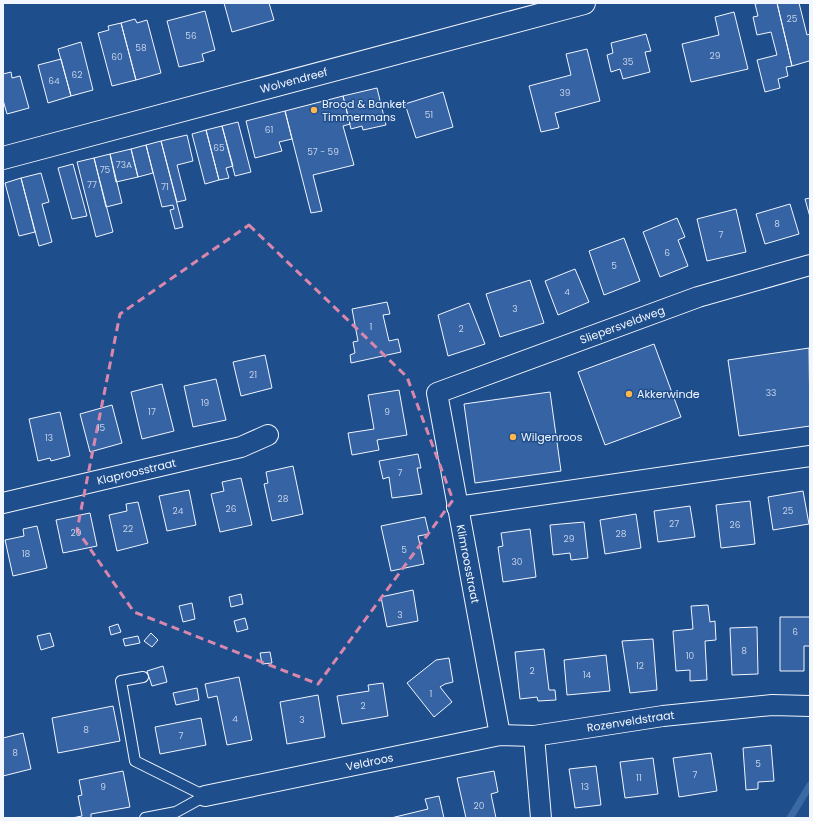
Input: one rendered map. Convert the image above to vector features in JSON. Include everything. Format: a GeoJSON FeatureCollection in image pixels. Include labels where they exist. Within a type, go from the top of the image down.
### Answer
{"type":"FeatureCollection","features":[{"type":"Feature","properties":{"kind":"street","name":"Wolvendreef"},"geometry":{"type":"LineString","coordinates":[[3,158],[584,3]]}},
{"type":"Feature","properties":{"kind":"street","name":"Sliepersveldweg"},"geometry":{"type":"LineString","coordinates":[[436,393],[698,297],[810,265]]}},
{"type":"Feature","properties":{"kind":"street","name":"Klimroosstraat"},"geometry":{"type":"LineString","coordinates":[[436,393],[500,736]]}},
{"type":"Feature","properties":{"kind":"street","name":"Klaproosstraat"},"geometry":{"type":"LineString","coordinates":[[3,503],[241,447],[268,435]]}},
{"type":"Feature","properties":{"kind":"street"},"geometry":{"type":"LineString","coordinates":[[457,507],[810,456]]}},
{"type":"Feature","properties":{"kind":"street","name":"Rozenveldstraat"},"geometry":{"type":"LineString","coordinates":[[534,736],[663,716],[772,705],[810,706]]}},
{"type":"Feature","properties":{"kind":"street","name":"Veldroos"},"geometry":{"type":"LineString","coordinates":[[206,796],[500,736],[534,736]]}},
{"type":"Feature","properties":{"kind":"street"},"geometry":{"type":"LineString","coordinates":[[534,736],[542,818]]}},
{"type":"Feature","properties":{"kind":"lane"},"geometry":{"type":"LineString","coordinates":[[143,677],[121,681],[134,761],[206,796]]}},
{"type":"Feature","properties":{"kind":"lane"},"geometry":{"type":"LineString","coordinates":[[145,818],[173,815],[206,796]]}},
{"type":"Feature","properties":{"kind":"highlighted area"},"geometry":{"type":"Polygon","coordinates":[[[249,225],[407,377],[453,500],[318,684],[134,612],[77,530],[120,314],[249,225]]]}},
{"type":"Feature","properties":{"kind":"building"},"geometry":{"type":"Polygon","coordinates":[[[224,3],[269,3],[274,20],[232,32],[224,3]]]}},
{"type":"Feature","properties":{"kind":"building"},"geometry":{"type":"Polygon","coordinates":[[[777,3],[792,66],[786,67],[788,76],[778,79],[780,88],[765,92],[757,60],[777,55],[771,32],[757,35],[753,17],[758,16],[755,4],[777,3]]]}},
{"type":"Feature","properties":{"kind":"building"},"geometry":{"type":"Polygon","coordinates":[[[777,3],[799,3],[807,35],[810,34],[810,64],[809,61],[792,66],[777,3]]]}},
{"type":"Feature","properties":{"kind":"building"},"geometry":{"type":"Polygon","coordinates":[[[205,11],[215,50],[202,54],[204,61],[179,67],[167,21],[205,11]]]}},
{"type":"Feature","properties":{"kind":"building"},"geometry":{"type":"Polygon","coordinates":[[[734,12],[748,69],[691,82],[682,44],[719,35],[715,17],[734,12]]]}},
{"type":"Feature","properties":{"kind":"building"},"geometry":{"type":"Polygon","coordinates":[[[135,19],[137,23],[147,20],[161,73],[136,80],[121,23],[135,19]]]}},
{"type":"Feature","properties":{"kind":"building"},"geometry":{"type":"Polygon","coordinates":[[[121,23],[136,80],[112,86],[98,33],[109,30],[108,26],[121,23]]]}},
{"type":"Feature","properties":{"kind":"building"},"geometry":{"type":"Polygon","coordinates":[[[646,34],[651,51],[645,52],[650,72],[623,79],[620,69],[611,72],[607,55],[613,53],[611,43],[646,34]]]}},
{"type":"Feature","properties":{"kind":"building"},"geometry":{"type":"Polygon","coordinates":[[[81,42],[93,90],[71,96],[58,49],[81,42]]]}},
{"type":"Feature","properties":{"kind":"building"},"geometry":{"type":"Polygon","coordinates":[[[587,49],[600,101],[555,113],[559,128],[541,132],[529,86],[571,75],[566,54],[587,49]]]}},
{"type":"Feature","properties":{"kind":"building"},"geometry":{"type":"Polygon","coordinates":[[[61,59],[71,96],[48,103],[38,65],[61,59]]]}},
{"type":"Feature","properties":{"kind":"building"},"geometry":{"type":"Polygon","coordinates":[[[11,72],[12,78],[20,76],[29,108],[7,114],[3,100],[3,74],[11,72]]]}},
{"type":"Feature","properties":{"kind":"building"},"geometry":{"type":"Polygon","coordinates":[[[377,88],[386,125],[363,130],[362,126],[351,129],[343,96],[377,88]]]}},
{"type":"Feature","properties":{"kind":"building"},"geometry":{"type":"Polygon","coordinates":[[[443,92],[453,127],[416,138],[405,104],[443,92]]]}},
{"type":"Feature","properties":{"kind":"building"},"geometry":{"type":"Polygon","coordinates":[[[343,96],[350,124],[343,126],[354,165],[313,175],[322,211],[311,213],[285,111],[343,96]]]}},
{"type":"Feature","properties":{"kind":"building"},"geometry":{"type":"Polygon","coordinates":[[[285,111],[292,139],[279,142],[282,151],[255,158],[246,121],[285,111]]]}},
{"type":"Feature","properties":{"kind":"building"},"geometry":{"type":"Polygon","coordinates":[[[238,122],[251,172],[235,176],[222,126],[238,122]]]}},
{"type":"Feature","properties":{"kind":"building"},"geometry":{"type":"Polygon","coordinates":[[[222,126],[233,166],[226,168],[229,178],[219,180],[206,130],[222,126]]]}},
{"type":"Feature","properties":{"kind":"building"},"geometry":{"type":"Polygon","coordinates":[[[206,130],[219,180],[205,184],[192,134],[206,130]]]}},
{"type":"Feature","properties":{"kind":"building"},"geometry":{"type":"Polygon","coordinates":[[[187,135],[193,161],[177,165],[186,200],[177,202],[161,141],[187,135]]]}},
{"type":"Feature","properties":{"kind":"building"},"geometry":{"type":"Polygon","coordinates":[[[161,141],[183,227],[175,229],[170,210],[174,209],[173,205],[162,207],[146,145],[161,141]]]}},
{"type":"Feature","properties":{"kind":"building"},"geometry":{"type":"Polygon","coordinates":[[[146,145],[153,173],[138,177],[131,149],[146,145]]]}},
{"type":"Feature","properties":{"kind":"building"},"geometry":{"type":"Polygon","coordinates":[[[131,149],[138,177],[116,182],[110,154],[131,149]]]}},
{"type":"Feature","properties":{"kind":"building"},"geometry":{"type":"Polygon","coordinates":[[[110,154],[122,203],[106,207],[94,158],[110,154]]]}},
{"type":"Feature","properties":{"kind":"building"},"geometry":{"type":"Polygon","coordinates":[[[94,158],[113,232],[96,237],[77,162],[94,158]]]}},
{"type":"Feature","properties":{"kind":"building"},"geometry":{"type":"Polygon","coordinates":[[[73,164],[87,216],[72,219],[58,168],[73,164]]]}},
{"type":"Feature","properties":{"kind":"building"},"geometry":{"type":"Polygon","coordinates":[[[41,173],[49,202],[42,204],[52,242],[39,246],[21,178],[41,173]]]}},
{"type":"Feature","properties":{"kind":"building"},"geometry":{"type":"Polygon","coordinates":[[[21,178],[35,232],[19,236],[5,183],[21,178]]]}},
{"type":"Feature","properties":{"kind":"building"},"geometry":{"type":"Polygon","coordinates":[[[810,198],[810,217],[805,199],[810,198]]]}},
{"type":"Feature","properties":{"kind":"building"},"geometry":{"type":"Polygon","coordinates":[[[790,204],[799,234],[765,244],[756,214],[790,204]]]}},
{"type":"Feature","properties":{"kind":"building"},"geometry":{"type":"Polygon","coordinates":[[[736,209],[746,252],[707,261],[697,219],[736,209]]]}},
{"type":"Feature","properties":{"kind":"building"},"geometry":{"type":"Polygon","coordinates":[[[677,218],[685,237],[678,240],[688,266],[660,277],[643,232],[677,218]]]}},
{"type":"Feature","properties":{"kind":"building"},"geometry":{"type":"Polygon","coordinates":[[[624,238],[640,281],[604,295],[589,251],[624,238]]]}},
{"type":"Feature","properties":{"kind":"building"},"geometry":{"type":"Polygon","coordinates":[[[575,269],[589,302],[558,315],[545,281],[575,269]]]}},
{"type":"Feature","properties":{"kind":"building"},"geometry":{"type":"Polygon","coordinates":[[[530,280],[544,323],[500,337],[486,294],[530,280]]]}},
{"type":"Feature","properties":{"kind":"building"},"geometry":{"type":"Polygon","coordinates":[[[387,302],[390,314],[383,315],[389,341],[398,339],[401,352],[351,363],[350,355],[355,353],[353,342],[358,341],[352,309],[387,302]]]}},
{"type":"Feature","properties":{"kind":"building"},"geometry":{"type":"Polygon","coordinates":[[[469,303],[485,344],[448,356],[438,315],[469,303]]]}},
{"type":"Feature","properties":{"kind":"building","name":"Akkerwinde"},"geometry":{"type":"Polygon","coordinates":[[[654,344],[681,417],[605,445],[578,372],[654,344]]]}},
{"type":"Feature","properties":{"kind":"building"},"geometry":{"type":"Polygon","coordinates":[[[809,348],[810,426],[739,436],[728,360],[809,348]]]}},
{"type":"Feature","properties":{"kind":"building"},"geometry":{"type":"Polygon","coordinates":[[[265,355],[272,388],[241,396],[233,362],[265,355]]]}},
{"type":"Feature","properties":{"kind":"building"},"geometry":{"type":"Polygon","coordinates":[[[216,379],[226,420],[193,427],[184,386],[216,379]]]}},
{"type":"Feature","properties":{"kind":"building"},"geometry":{"type":"Polygon","coordinates":[[[162,384],[174,431],[142,439],[131,392],[162,384]]]}},
{"type":"Feature","properties":{"kind":"building"},"geometry":{"type":"Polygon","coordinates":[[[399,390],[407,435],[377,440],[379,450],[352,455],[348,433],[374,429],[368,395],[399,390]]]}},
{"type":"Feature","properties":{"kind":"building","name":"Wilgenroos"},"geometry":{"type":"Polygon","coordinates":[[[550,392],[561,471],[475,483],[464,404],[550,392]]]}},
{"type":"Feature","properties":{"kind":"building"},"geometry":{"type":"Polygon","coordinates":[[[112,405],[122,443],[90,452],[80,414],[112,405]]]}},
{"type":"Feature","properties":{"kind":"building"},"geometry":{"type":"Polygon","coordinates":[[[60,412],[70,456],[51,461],[50,458],[38,461],[29,419],[60,412]]]}},
{"type":"Feature","properties":{"kind":"building"},"geometry":{"type":"Polygon","coordinates":[[[418,454],[421,468],[417,468],[422,494],[392,498],[389,477],[383,479],[379,461],[418,454]]]}},
{"type":"Feature","properties":{"kind":"building"},"geometry":{"type":"Polygon","coordinates":[[[293,466],[303,514],[272,521],[264,484],[268,483],[266,472],[293,466]]]}},
{"type":"Feature","properties":{"kind":"building"},"geometry":{"type":"Polygon","coordinates":[[[241,478],[252,525],[220,532],[211,494],[224,491],[222,482],[241,478]]]}},
{"type":"Feature","properties":{"kind":"building"},"geometry":{"type":"Polygon","coordinates":[[[189,490],[196,525],[167,531],[159,496],[189,490]]]}},
{"type":"Feature","properties":{"kind":"building"},"geometry":{"type":"Polygon","coordinates":[[[803,491],[809,524],[773,530],[768,497],[803,491]]]}},
{"type":"Feature","properties":{"kind":"building"},"geometry":{"type":"Polygon","coordinates":[[[750,501],[755,544],[721,548],[716,505],[750,501]]]}},
{"type":"Feature","properties":{"kind":"building"},"geometry":{"type":"Polygon","coordinates":[[[138,502],[148,543],[117,551],[109,515],[127,511],[126,504],[138,502]]]}},
{"type":"Feature","properties":{"kind":"building"},"geometry":{"type":"Polygon","coordinates":[[[690,506],[695,537],[658,542],[654,511],[690,506]]]}},
{"type":"Feature","properties":{"kind":"building"},"geometry":{"type":"Polygon","coordinates":[[[90,513],[97,546],[63,553],[56,520],[90,513]]]}},
{"type":"Feature","properties":{"kind":"building"},"geometry":{"type":"Polygon","coordinates":[[[636,514],[641,548],[605,554],[600,520],[636,514]]]}},
{"type":"Feature","properties":{"kind":"building"},"geometry":{"type":"Polygon","coordinates":[[[425,517],[429,534],[418,536],[424,564],[391,571],[381,526],[425,517]]]}},
{"type":"Feature","properties":{"kind":"building"},"geometry":{"type":"Polygon","coordinates":[[[584,522],[588,558],[571,560],[570,553],[553,555],[550,525],[584,522]]]}},
{"type":"Feature","properties":{"kind":"building"},"geometry":{"type":"Polygon","coordinates":[[[37,526],[47,568],[13,576],[5,540],[24,536],[23,529],[37,526]]]}},
{"type":"Feature","properties":{"kind":"building"},"geometry":{"type":"Polygon","coordinates":[[[530,529],[536,577],[503,582],[498,547],[503,546],[501,533],[530,529]]]}},
{"type":"Feature","properties":{"kind":"building"},"geometry":{"type":"Polygon","coordinates":[[[413,590],[418,621],[387,627],[381,597],[413,590]]]}},
{"type":"Feature","properties":{"kind":"building"},"geometry":{"type":"Polygon","coordinates":[[[241,594],[243,604],[231,607],[229,597],[241,594]]]}},
{"type":"Feature","properties":{"kind":"building"},"geometry":{"type":"Polygon","coordinates":[[[192,603],[195,619],[183,622],[179,606],[192,603]]]}},
{"type":"Feature","properties":{"kind":"building"},"geometry":{"type":"Polygon","coordinates":[[[708,605],[710,622],[715,621],[716,640],[705,641],[707,680],[690,681],[690,670],[676,671],[673,631],[693,629],[691,606],[708,605]]]}},
{"type":"Feature","properties":{"kind":"building"},"geometry":{"type":"Polygon","coordinates":[[[780,617],[810,617],[810,646],[804,646],[804,671],[780,671],[780,617]]]}},
{"type":"Feature","properties":{"kind":"building"},"geometry":{"type":"Polygon","coordinates":[[[245,618],[248,629],[237,632],[234,621],[245,618]]]}},
{"type":"Feature","properties":{"kind":"building"},"geometry":{"type":"Polygon","coordinates":[[[118,624],[121,632],[111,635],[109,627],[118,624]]]}},
{"type":"Feature","properties":{"kind":"building"},"geometry":{"type":"Polygon","coordinates":[[[757,627],[758,674],[732,675],[730,628],[757,627]]]}},
{"type":"Feature","properties":{"kind":"building"},"geometry":{"type":"Polygon","coordinates":[[[50,633],[54,646],[41,650],[37,636],[50,633]]]}},
{"type":"Feature","properties":{"kind":"building"},"geometry":{"type":"Polygon","coordinates":[[[151,633],[158,640],[152,647],[144,641],[151,633]]]}},
{"type":"Feature","properties":{"kind":"building"},"geometry":{"type":"Polygon","coordinates":[[[138,636],[140,643],[125,646],[123,639],[138,636]]]}},
{"type":"Feature","properties":{"kind":"building"},"geometry":{"type":"Polygon","coordinates":[[[653,639],[657,690],[630,693],[622,641],[653,639]]]}},
{"type":"Feature","properties":{"kind":"building"},"geometry":{"type":"Polygon","coordinates":[[[544,649],[549,690],[555,690],[556,700],[538,701],[537,697],[520,699],[515,652],[544,649]]]}},
{"type":"Feature","properties":{"kind":"building"},"geometry":{"type":"Polygon","coordinates":[[[270,652],[272,663],[262,664],[260,653],[270,652]]]}},
{"type":"Feature","properties":{"kind":"building"},"geometry":{"type":"Polygon","coordinates":[[[606,655],[610,691],[567,695],[564,660],[606,655]]]}},
{"type":"Feature","properties":{"kind":"building"},"geometry":{"type":"Polygon","coordinates":[[[449,658],[453,682],[440,687],[452,702],[434,717],[407,683],[436,660],[449,658]]]}},
{"type":"Feature","properties":{"kind":"building"},"geometry":{"type":"Polygon","coordinates":[[[163,666],[167,682],[152,686],[147,671],[163,666]]]}},
{"type":"Feature","properties":{"kind":"building"},"geometry":{"type":"Polygon","coordinates":[[[239,677],[252,740],[227,745],[217,696],[208,698],[205,684],[239,677]]]}},
{"type":"Feature","properties":{"kind":"building"},"geometry":{"type":"Polygon","coordinates":[[[383,683],[388,716],[342,724],[337,696],[369,691],[368,685],[383,683]]]}},
{"type":"Feature","properties":{"kind":"building"},"geometry":{"type":"Polygon","coordinates":[[[197,688],[199,700],[176,705],[173,693],[197,688]]]}},
{"type":"Feature","properties":{"kind":"building"},"geometry":{"type":"Polygon","coordinates":[[[318,695],[325,737],[287,744],[280,702],[318,695]]]}},
{"type":"Feature","properties":{"kind":"building"},"geometry":{"type":"Polygon","coordinates":[[[113,706],[120,741],[58,753],[52,718],[113,706]]]}},
{"type":"Feature","properties":{"kind":"building"},"geometry":{"type":"Polygon","coordinates":[[[201,718],[206,745],[160,754],[155,727],[201,718]]]}},
{"type":"Feature","properties":{"kind":"building"},"geometry":{"type":"Polygon","coordinates":[[[23,733],[31,769],[3,776],[3,738],[23,733]]]}},
{"type":"Feature","properties":{"kind":"building"},"geometry":{"type":"Polygon","coordinates":[[[771,745],[774,781],[758,782],[758,789],[746,790],[743,748],[771,745]]]}},
{"type":"Feature","properties":{"kind":"building"},"geometry":{"type":"Polygon","coordinates":[[[711,753],[717,791],[679,797],[673,758],[711,753]]]}},
{"type":"Feature","properties":{"kind":"building"},"geometry":{"type":"Polygon","coordinates":[[[653,758],[658,794],[625,798],[620,762],[653,758]]]}},
{"type":"Feature","properties":{"kind":"building"},"geometry":{"type":"Polygon","coordinates":[[[596,766],[601,805],[575,808],[569,769],[596,766]]]}},
{"type":"Feature","properties":{"kind":"building"},"geometry":{"type":"Polygon","coordinates":[[[123,771],[130,807],[91,814],[91,818],[72,818],[82,816],[78,796],[82,795],[79,780],[123,771]]]}},
{"type":"Feature","properties":{"kind":"building"},"geometry":{"type":"Polygon","coordinates":[[[494,771],[498,792],[491,794],[496,818],[466,818],[457,778],[494,771]]]}},
{"type":"Feature","properties":{"kind":"building"},"geometry":{"type":"Polygon","coordinates":[[[439,796],[444,818],[391,818],[428,809],[425,799],[439,796]]]}},
{"type":"Feature","properties":{"kind":"waterway"},"geometry":{"type":"LineString","coordinates":[[790,818],[810,785]]}},
{"type":"Feature","properties":{"kind":"place","name":"Brood & Banket Timmermans"},"geometry":{"type":"Point","coordinates":[314,110]}},
{"type":"Feature","properties":{"kind":"place","name":"Akkerwinde"},"geometry":{"type":"Point","coordinates":[629,394]}},
{"type":"Feature","properties":{"kind":"place","name":"Wilgenroos"},"geometry":{"type":"Point","coordinates":[513,437]}}]}
